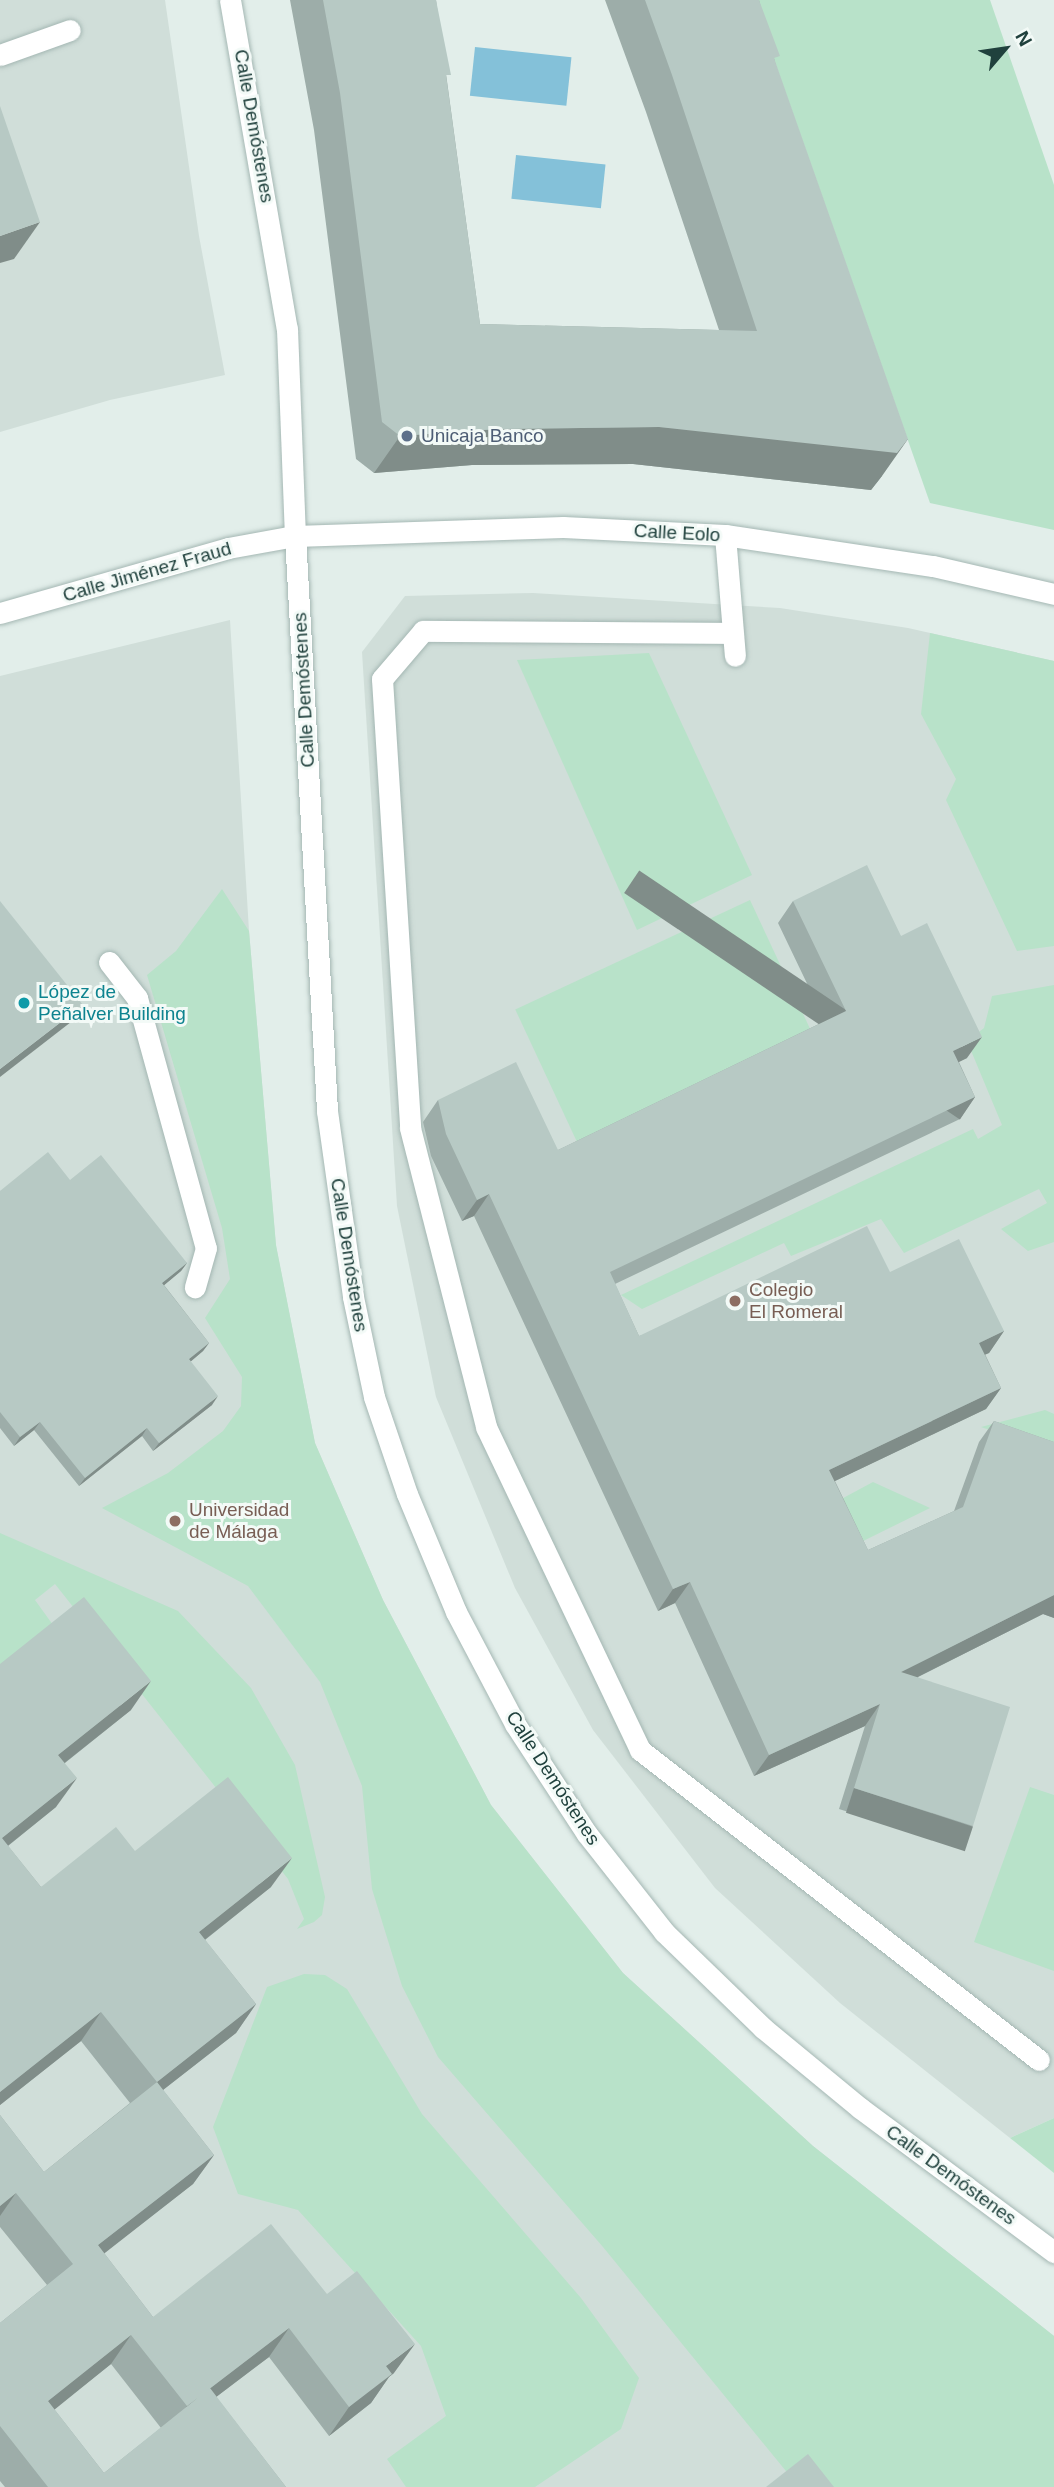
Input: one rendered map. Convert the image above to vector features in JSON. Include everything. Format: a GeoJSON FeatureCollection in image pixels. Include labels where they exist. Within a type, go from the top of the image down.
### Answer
{"type":"FeatureCollection","features":[{"type":"Feature","properties":{"kind":"street","name":"Calle Demóstenes"},"geometry":{"type":"LineString","coordinates":[[230,0],[287,329],[295,536],[327,1111],[353,1297],[374,1397],[407,1494],[456,1612],[515,1724],[587,1834],[664,1932],[763,2028],[860,2108],[1054,2252]]}},
{"type":"Feature","properties":{"kind":"street"},"geometry":{"type":"LineString","coordinates":[[0,55],[70,30]]}},
{"type":"Feature","properties":{"kind":"street","name":"Calle Eolo"},"geometry":{"type":"LineString","coordinates":[[295,536],[563,527],[725,535],[933,566],[1054,594]]}},
{"type":"Feature","properties":{"kind":"street"},"geometry":{"type":"LineString","coordinates":[[725,535],[735,656]]}},
{"type":"Feature","properties":{"kind":"street","name":"Calle Jiménez Fraud"},"geometry":{"type":"LineString","coordinates":[[0,613],[228,548],[295,536]]}},
{"type":"Feature","properties":{"kind":"street"},"geometry":{"type":"LineString","coordinates":[[732,633],[423,631],[382,679],[410,1128],[486,1427],[639,1750],[1039,2060]]}},
{"type":"Feature","properties":{"kind":"street"},"geometry":{"type":"LineString","coordinates":[[109,962],[137,998],[206,1248],[195,1287]]}},
{"type":"Feature","properties":{"kind":"shaded area"},"geometry":{"type":"Polygon","coordinates":[[[0,0],[165,0],[199,236],[225,375],[110,400],[0,432],[0,0]]]}},
{"type":"Feature","properties":{"kind":"shaded area","name":"Colegio El Romeral"},"geometry":{"type":"Polygon","coordinates":[[[533,593],[780,608],[908,628],[1054,661],[1054,2118],[1010,2138],[840,2003],[715,1888],[593,1730],[515,1588],[436,1397],[397,1206],[362,652],[405,596],[533,593]]]}},
{"type":"Feature","properties":{"kind":"shaded area","name":"Universidad de Málaga"},"geometry":{"type":"Polygon","coordinates":[[[230,620],[249,931],[276,1246],[315,1443],[383,1600],[491,1805],[623,1973],[813,2146],[1054,2336],[1054,2487],[0,2487],[0,676],[230,620]]]}},
{"type":"Feature","properties":{"kind":"green space"},"geometry":{"type":"Polygon","coordinates":[[[753,0],[990,0],[1054,185],[1054,530],[930,503],[753,0]]]}},
{"type":"Feature","properties":{"kind":"green space"},"geometry":{"type":"Polygon","coordinates":[[[930,633],[1054,661],[1054,946],[1017,951],[946,800],[956,779],[921,714],[930,633]]]}},
{"type":"Feature","properties":{"kind":"green space"},"geometry":{"type":"Polygon","coordinates":[[[649,653],[752,875],[637,930],[517,660],[649,653]]]}},
{"type":"Feature","properties":{"kind":"green space"},"geometry":{"type":"Polygon","coordinates":[[[222,889],[249,931],[276,1245],[315,1443],[383,1600],[491,1805],[623,1973],[813,2146],[1054,2336],[1054,2487],[799,2487],[603,2247],[438,2057],[402,1986],[372,1889],[362,1786],[320,1682],[248,1586],[102,1508],[168,1473],[223,1431],[241,1406],[242,1377],[205,1318],[230,1279],[222,1228],[147,975],[176,951],[222,889]]]}},
{"type":"Feature","properties":{"kind":"green space"},"geometry":{"type":"Polygon","coordinates":[[[750,900],[813,1036],[579,1145],[515,1009],[750,900]]]}},
{"type":"Feature","properties":{"kind":"green space"},"geometry":{"type":"Polygon","coordinates":[[[1054,985],[1054,1242],[1028,1251],[1001,1229],[1047,1203],[1039,1189],[904,1253],[881,1219],[791,1256],[784,1243],[642,1309],[621,1295],[973,1129],[978,1139],[1002,1125],[967,1041],[984,1028],[992,996],[1054,985]]]}},
{"type":"Feature","properties":{"kind":"green space"},"geometry":{"type":"Polygon","coordinates":[[[1045,1410],[1054,1414],[1054,1452],[981,1427],[1045,1410]]]}},
{"type":"Feature","properties":{"kind":"green space"},"geometry":{"type":"Polygon","coordinates":[[[873,1482],[930,1508],[849,1548],[832,1504],[873,1482]]]}},
{"type":"Feature","properties":{"kind":"green space"},"geometry":{"type":"Polygon","coordinates":[[[0,1533],[178,1611],[251,1688],[295,1765],[325,1897],[322,1915],[314,1922],[297,1929],[304,1919],[288,1879],[55,1584],[35,1600],[53,1625],[0,1668],[0,1533]]]}},
{"type":"Feature","properties":{"kind":"green space"},"geometry":{"type":"Polygon","coordinates":[[[1030,1787],[1054,1795],[1054,1971],[974,1942],[1030,1787]]]}},
{"type":"Feature","properties":{"kind":"green space"},"geometry":{"type":"Polygon","coordinates":[[[304,1974],[325,1975],[347,1989],[422,2114],[581,2298],[639,2378],[621,2429],[535,2487],[406,2487],[387,2459],[446,2416],[421,2346],[298,2210],[238,2194],[213,2127],[267,1987],[304,1974]]]}},
{"type":"Feature","properties":{"kind":"green space"},"geometry":{"type":"Polygon","coordinates":[[[1054,2118],[1054,2173],[1010,2138],[1054,2118]]]}},
{"type":"Feature","properties":{"kind":"water"},"geometry":{"type":"Polygon","coordinates":[[[475,47],[571,57],[566,106],[470,96],[475,47]]]}},
{"type":"Feature","properties":{"kind":"water"},"geometry":{"type":"Polygon","coordinates":[[[516,155],[606,164],[601,208],[511,199],[516,155]]]}},
{"type":"Feature","properties":{"kind":"building"},"geometry":{"type":"Polygon","coordinates":[[[323,0],[436,0],[451,75],[446,75],[480,324],[757,331],[645,0],[759,0],[780,56],[774,58],[908,439],[897,453],[659,427],[498,429],[400,436],[382,422],[340,93],[323,0]]]}},
{"type":"Feature","properties":{"kind":"building"},"geometry":{"type":"Polygon","coordinates":[[[0,106],[40,222],[0,236],[0,106]]]}},
{"type":"Feature","properties":{"kind":"building"},"geometry":{"type":"Polygon","coordinates":[[[867,865],[901,936],[927,923],[982,1037],[953,1051],[975,1097],[610,1272],[639,1336],[867,1226],[890,1272],[959,1239],[1004,1331],[979,1343],[1001,1388],[829,1470],[868,1550],[963,1507],[994,1421],[1054,1442],[1054,1595],[901,1672],[1010,1707],[973,1826],[854,1788],[880,1704],[769,1755],[690,1582],[673,1589],[489,1194],[477,1200],[446,1134],[438,1100],[516,1062],[558,1150],[846,1011],[793,901],[867,865]]]}},
{"type":"Feature","properties":{"kind":"building"},"geometry":{"type":"Polygon","coordinates":[[[0,901],[83,1005],[0,1069],[0,901]]]}},
{"type":"Feature","properties":{"kind":"building"},"geometry":{"type":"Polygon","coordinates":[[[48,1152],[70,1180],[101,1155],[187,1263],[162,1283],[209,1343],[189,1359],[218,1396],[159,1443],[147,1428],[85,1478],[40,1422],[20,1437],[0,1412],[0,1191],[48,1152]]]}},
{"type":"Feature","properties":{"kind":"building"},"geometry":{"type":"Polygon","coordinates":[[[84,1597],[151,1681],[58,1755],[77,1778],[2,1838],[41,1887],[116,1827],[135,1851],[228,1777],[292,1858],[199,1932],[256,2004],[157,2082],[101,2012],[0,2092],[0,1664],[84,1597]]]}},
{"type":"Feature","properties":{"kind":"building"},"geometry":{"type":"Polygon","coordinates":[[[157,2082],[214,2155],[98,2245],[153,2317],[271,2224],[327,2294],[357,2271],[415,2344],[386,2366],[392,2374],[349,2407],[289,2328],[210,2388],[286,2487],[48,2487],[0,2426],[0,2323],[73,2264],[16,2193],[0,2206],[0,2115],[44,2172],[157,2082]],[[131,2335],[48,2401],[104,2473],[199,2397],[187,2406],[131,2335]]]}},
{"type":"Feature","properties":{"kind":"building"},"geometry":{"type":"Polygon","coordinates":[[[808,2454],[834,2487],[766,2487],[808,2454]]]}},
{"type":"Feature","properties":{"kind":"place","name":"Unicaja Banco"},"geometry":{"type":"Point","coordinates":[407,436]}},
{"type":"Feature","properties":{"kind":"place","name":"López de Peñalver Building"},"geometry":{"type":"Point","coordinates":[24,1003]}},
{"type":"Feature","properties":{"kind":"place","name":"Colegio El Romeral"},"geometry":{"type":"Point","coordinates":[735,1301]}},
{"type":"Feature","properties":{"kind":"place","name":"Universidad de Málaga"},"geometry":{"type":"Point","coordinates":[175,1521]}}]}
